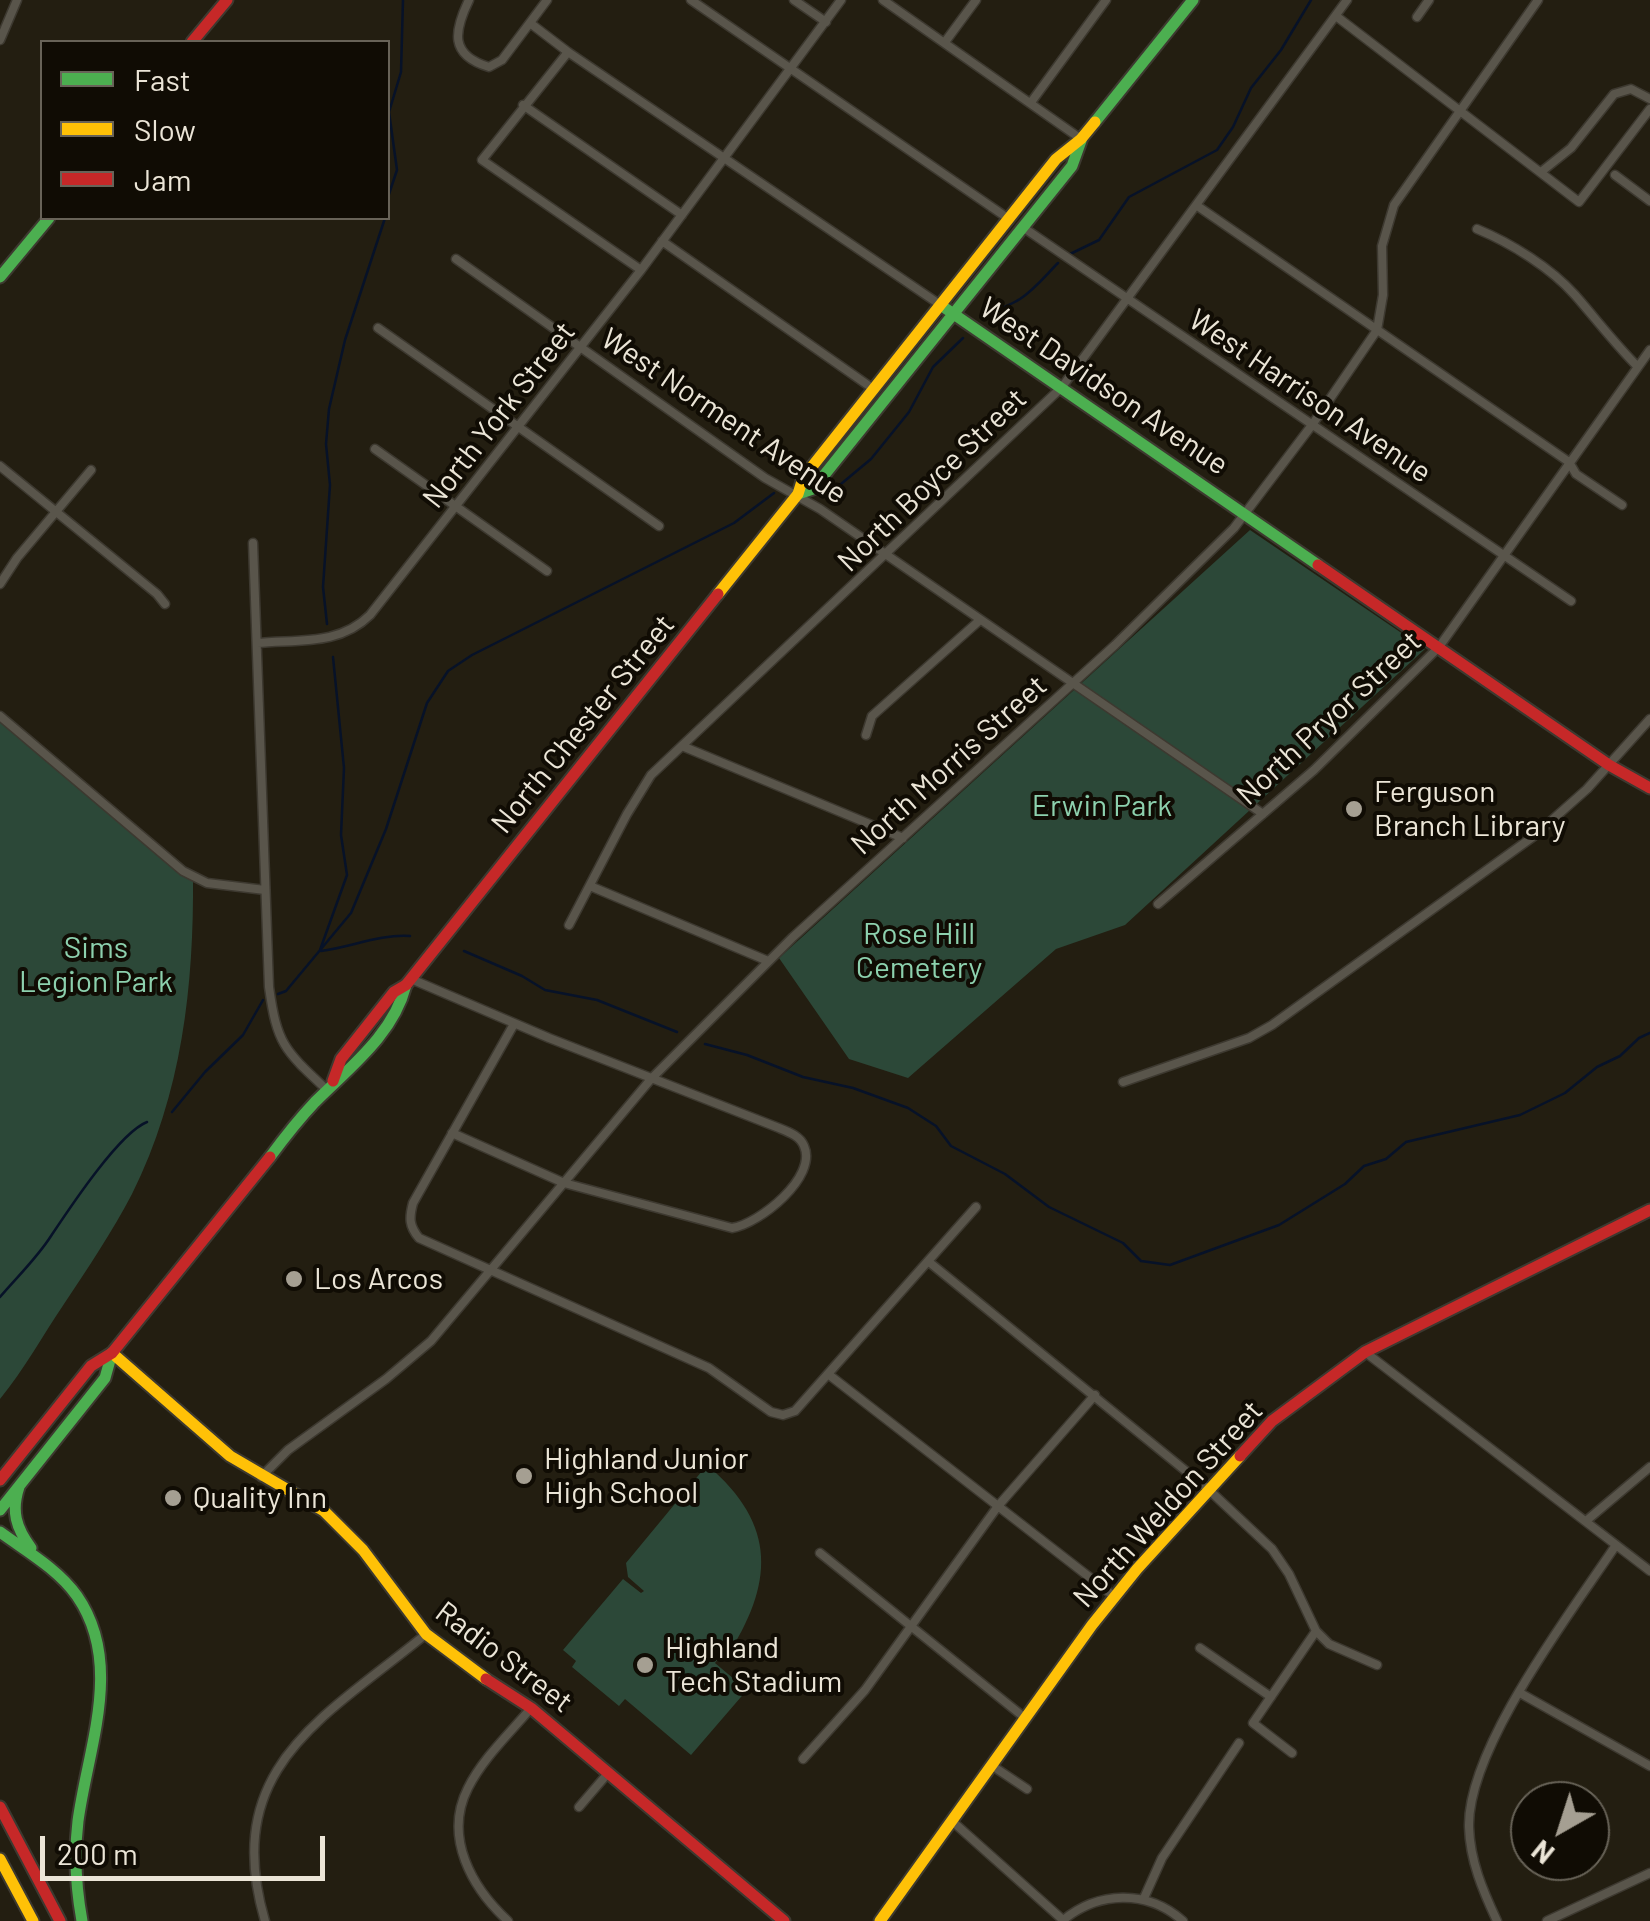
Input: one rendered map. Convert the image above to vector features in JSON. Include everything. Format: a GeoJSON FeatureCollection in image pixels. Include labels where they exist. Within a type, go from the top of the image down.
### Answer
{"type":"FeatureCollection","features":[{"type":"Feature","properties":{"kind":"main road"},"geometry":{"type":"LineString","coordinates":[[194,40],[227,0]]}},
{"type":"Feature","properties":{"kind":"main road","name":"North Chester Street"},"geometry":{"type":"LineString","coordinates":[[798,494],[813,490],[947,310],[1009,219],[1056,159],[1082,139],[1193,0]]}},
{"type":"Feature","properties":{"kind":"main road","name":"North Chester Street"},"geometry":{"type":"LineString","coordinates":[[0,1480],[91,1366],[112,1354],[330,1085],[341,1058],[394,992],[409,982],[798,494],[803,478],[872,388],[1024,228],[1072,166],[1082,139]]}},
{"type":"Feature","properties":{"kind":"main road"},"geometry":{"type":"LineString","coordinates":[[0,277],[47,220]]}},
{"type":"Feature","properties":{"kind":"main road","name":"West Davidson Avenue"},"geometry":{"type":"LineString","coordinates":[[947,310],[1609,765],[1650,788]]}},
{"type":"Feature","properties":{"kind":"main road","name":"North Weldon Street"},"geometry":{"type":"LineString","coordinates":[[880,1921],[1114,1596],[1272,1421],[1365,1352],[1650,1210]]}},
{"type":"Feature","properties":{"kind":"main road","name":"North Chester Street"},"geometry":{"type":"LineString","coordinates":[[0,1510],[105,1378],[112,1354]]}},
{"type":"Feature","properties":{"kind":"main road","name":"Radio Street"},"geometry":{"type":"LineString","coordinates":[[112,1354],[201,1432],[260,1477],[324,1512],[346,1530],[426,1634],[532,1708],[784,1921]]}},
{"type":"Feature","properties":{"kind":"main road"},"geometry":{"type":"LineString","coordinates":[[18,1486],[13,1506],[16,1527],[86,1608],[101,1658],[99,1697],[78,1822],[76,1887],[82,1921]]}},
{"type":"Feature","properties":{"kind":"main road"},"geometry":{"type":"LineString","coordinates":[[0,1532],[54,1575]]}},
{"type":"Feature","properties":{"kind":"main road"},"geometry":{"type":"LineString","coordinates":[[0,1807],[60,1921]]}},
{"type":"Feature","properties":{"kind":"main road"},"geometry":{"type":"LineString","coordinates":[[0,1859],[32,1921]]}},
{"type":"Feature","properties":{"kind":"street"},"geometry":{"type":"LineString","coordinates":[[0,40],[17,0]]}},
{"type":"Feature","properties":{"kind":"street"},"geometry":{"type":"LineString","coordinates":[[469,0],[457,37],[465,56],[489,67],[496,65],[546,0]]}},
{"type":"Feature","properties":{"kind":"street"},"geometry":{"type":"LineString","coordinates":[[691,0],[1009,219]]}},
{"type":"Feature","properties":{"kind":"street"},"geometry":{"type":"LineString","coordinates":[[794,0],[826,22]]}},
{"type":"Feature","properties":{"kind":"street","name":"North York Street"},"geometry":{"type":"LineString","coordinates":[[257,642],[318,640],[360,625],[641,270],[841,0]]}},
{"type":"Feature","properties":{"kind":"street"},"geometry":{"type":"LineString","coordinates":[[884,0],[1082,139]]}},
{"type":"Feature","properties":{"kind":"street"},"geometry":{"type":"LineString","coordinates":[[945,42],[976,0]]}},
{"type":"Feature","properties":{"kind":"street"},"geometry":{"type":"LineString","coordinates":[[1032,102],[1106,0]]}},
{"type":"Feature","properties":{"kind":"street","name":"North Boyce Street"},"geometry":{"type":"LineString","coordinates":[[569,925],[642,788],[1062,387],[1347,0]]}},
{"type":"Feature","properties":{"kind":"street"},"geometry":{"type":"LineString","coordinates":[[1417,18],[1429,0]]}},
{"type":"Feature","properties":{"kind":"street","name":"North Morris Street"},"geometry":{"type":"LineString","coordinates":[[260,1477],[288,1450],[414,1357],[492,1272],[651,1079],[768,961],[1187,577],[1246,514],[1377,330],[1383,295],[1382,246],[1394,205],[1538,0]]}},
{"type":"Feature","properties":{"kind":"street"},"geometry":{"type":"LineString","coordinates":[[1336,16],[1580,202],[1650,108]]}},
{"type":"Feature","properties":{"kind":"street","name":"West Davidson Avenue"},"geometry":{"type":"LineString","coordinates":[[530,24],[947,310]]}},
{"type":"Feature","properties":{"kind":"street"},"geometry":{"type":"LineString","coordinates":[[568,52],[482,160],[641,270]]}},
{"type":"Feature","properties":{"kind":"street"},"geometry":{"type":"LineString","coordinates":[[1540,172],[1571,148],[1614,94],[1631,89],[1650,99]]}},
{"type":"Feature","properties":{"kind":"street"},"geometry":{"type":"LineString","coordinates":[[523,105],[682,215]]}},
{"type":"Feature","properties":{"kind":"street"},"geometry":{"type":"LineString","coordinates":[[1615,175],[1650,201]]}},
{"type":"Feature","properties":{"kind":"street"},"geometry":{"type":"LineString","coordinates":[[1196,205],[1569,462],[1576,474],[1622,505]]}},
{"type":"Feature","properties":{"kind":"street","name":"West Harrison Avenue"},"geometry":{"type":"LineString","coordinates":[[1024,228],[1571,601]]}},
{"type":"Feature","properties":{"kind":"street"},"geometry":{"type":"LineString","coordinates":[[1477,229],[1530,259],[1566,286],[1638,367]]}},
{"type":"Feature","properties":{"kind":"street"},"geometry":{"type":"LineString","coordinates":[[662,241],[872,388]]}},
{"type":"Feature","properties":{"kind":"street","name":"West Norment Avenue"},"geometry":{"type":"LineString","coordinates":[[456,259],[765,478],[798,494],[1262,814]]}},
{"type":"Feature","properties":{"kind":"street"},"geometry":{"type":"LineString","coordinates":[[378,328],[659,526]]}},
{"type":"Feature","properties":{"kind":"street","name":"North Pryor Street"},"geometry":{"type":"LineString","coordinates":[[1158,904],[1314,770],[1440,647],[1650,350]]}},
{"type":"Feature","properties":{"kind":"street"},"geometry":{"type":"LineString","coordinates":[[375,449],[547,571]]}},
{"type":"Feature","properties":{"kind":"street"},"geometry":{"type":"LineString","coordinates":[[0,466],[165,604]]}},
{"type":"Feature","properties":{"kind":"street"},"geometry":{"type":"LineString","coordinates":[[0,584],[91,470]]}},
{"type":"Feature","properties":{"kind":"street"},"geometry":{"type":"LineString","coordinates":[[253,543],[269,986],[275,1029],[287,1050],[330,1085]]}},
{"type":"Feature","properties":{"kind":"street"},"geometry":{"type":"LineString","coordinates":[[866,735],[872,716],[980,620]]}},
{"type":"Feature","properties":{"kind":"street"},"geometry":{"type":"LineString","coordinates":[[0,716],[183,871],[207,883],[265,890]]}},
{"type":"Feature","properties":{"kind":"street"},"geometry":{"type":"LineString","coordinates":[[1123,1082],[1249,1038],[1272,1025],[1510,856],[1574,800],[1650,719]]}},
{"type":"Feature","properties":{"kind":"street"},"geometry":{"type":"LineString","coordinates":[[682,746],[903,838]]}},
{"type":"Feature","properties":{"kind":"street"},"geometry":{"type":"LineString","coordinates":[[590,886],[768,961]]}},
{"type":"Feature","properties":{"kind":"street"},"geometry":{"type":"LineString","coordinates":[[409,982],[779,1128],[798,1137],[806,1148],[806,1160],[791,1189],[768,1211],[742,1226],[714,1225],[564,1183],[452,1133]]}},
{"type":"Feature","properties":{"kind":"street"},"geometry":{"type":"LineString","coordinates":[[514,1024],[413,1203],[412,1229],[420,1238],[492,1272],[709,1368],[771,1412],[783,1415],[795,1411],[976,1207]]}},
{"type":"Feature","properties":{"kind":"street"},"geometry":{"type":"LineString","coordinates":[[929,1262],[1208,1488],[1272,1549],[1289,1574],[1316,1631],[1329,1644],[1377,1665]]}},
{"type":"Feature","properties":{"kind":"street"},"geometry":{"type":"LineString","coordinates":[[1365,1352],[1650,1571]]}},
{"type":"Feature","properties":{"kind":"street"},"geometry":{"type":"LineString","coordinates":[[828,1374],[1114,1596]]}},
{"type":"Feature","properties":{"kind":"street"},"geometry":{"type":"LineString","coordinates":[[803,1759],[865,1690],[998,1506],[1096,1395]]}},
{"type":"Feature","properties":{"kind":"street"},"geometry":{"type":"LineString","coordinates":[[1586,1521],[1650,1466]]}},
{"type":"Feature","properties":{"kind":"street"},"geometry":{"type":"LineString","coordinates":[[1497,1921],[1473,1860],[1469,1814],[1480,1770],[1520,1692],[1616,1546]]}},
{"type":"Feature","properties":{"kind":"street"},"geometry":{"type":"LineString","coordinates":[[820,1553],[1024,1718]]}},
{"type":"Feature","properties":{"kind":"street"},"geometry":{"type":"LineString","coordinates":[[1292,1753],[1253,1723],[1316,1631]]}},
{"type":"Feature","properties":{"kind":"street"},"geometry":{"type":"LineString","coordinates":[[264,1921],[255,1880],[256,1834],[260,1804],[272,1776],[299,1740],[426,1634]]}},
{"type":"Feature","properties":{"kind":"street"},"geometry":{"type":"LineString","coordinates":[[1200,1648],[1271,1697]]}},
{"type":"Feature","properties":{"kind":"street"},"geometry":{"type":"LineString","coordinates":[[1520,1692],[1650,1766]]}},
{"type":"Feature","properties":{"kind":"street"},"geometry":{"type":"LineString","coordinates":[[508,1921],[482,1895],[467,1868],[460,1839],[462,1808],[472,1780],[532,1708]]}},
{"type":"Feature","properties":{"kind":"street"},"geometry":{"type":"LineString","coordinates":[[1144,1898],[1162,1858],[1239,1743]]}},
{"type":"Feature","properties":{"kind":"street"},"geometry":{"type":"LineString","coordinates":[[992,1765],[1027,1789]]}},
{"type":"Feature","properties":{"kind":"street"},"geometry":{"type":"LineString","coordinates":[[579,1807],[609,1772]]}},
{"type":"Feature","properties":{"kind":"street"},"geometry":{"type":"LineString","coordinates":[[952,1820],[1062,1920],[1082,1906],[1106,1898],[1144,1898],[1183,1921]]}},
{"type":"Feature","properties":{"kind":"street"},"geometry":{"type":"LineString","coordinates":[[1547,1921],[1650,1873]]}},
{"type":"Feature","properties":{"kind":"green space","name":"Erwin Park"},"geometry":{"type":"Polygon","coordinates":[[[1250,530],[1425,649],[1125,925],[1056,949],[908,1078],[849,1059],[779,958],[1250,530]]]}},
{"type":"Feature","properties":{"kind":"green space","name":"Sims Legion Park"},"geometry":{"type":"Polygon","coordinates":[[[0,716],[193,876],[193,917],[182,1039],[163,1118],[149,1156],[108,1236],[0,1399],[0,716]]]}},
{"type":"Feature","properties":{"kind":"green space"},"geometry":{"type":"Polygon","coordinates":[[[707,1465],[747,1510],[757,1533],[760,1580],[742,1631],[726,1658],[721,1655],[715,1663],[747,1690],[691,1755],[625,1699],[619,1706],[572,1667],[576,1661],[563,1650],[623,1579],[641,1593],[644,1591],[628,1577],[626,1563],[707,1465]]]}},
{"type":"Feature","properties":{"kind":"waterway"},"geometry":{"type":"LineString","coordinates":[[390,109],[401,72],[403,0]]}},
{"type":"Feature","properties":{"kind":"waterway"},"geometry":{"type":"LineString","coordinates":[[1068,255],[1099,240],[1129,197],[1217,150],[1251,88],[1281,50],[1311,0]]}},
{"type":"Feature","properties":{"kind":"waterway"},"geometry":{"type":"LineString","coordinates":[[390,119],[397,170],[390,191]]}},
{"type":"Feature","properties":{"kind":"waterway"},"geometry":{"type":"LineString","coordinates":[[327,624],[323,587],[330,485],[326,444],[329,409],[345,340],[384,220]]}},
{"type":"Feature","properties":{"kind":"waterway"},"geometry":{"type":"LineString","coordinates":[[983,320],[1025,295],[1058,263]]}},
{"type":"Feature","properties":{"kind":"waterway"},"geometry":{"type":"LineString","coordinates":[[829,494],[871,459],[909,412],[933,367],[963,338]]}},
{"type":"Feature","properties":{"kind":"waterway"},"geometry":{"type":"LineString","coordinates":[[278,994],[286,991],[351,913],[386,829],[427,703],[448,671],[472,655],[734,523],[774,493]]}},
{"type":"Feature","properties":{"kind":"waterway"},"geometry":{"type":"LineString","coordinates":[[320,950],[347,875],[341,835],[344,768],[333,657]]}},
{"type":"Feature","properties":{"kind":"waterway"},"geometry":{"type":"LineString","coordinates":[[321,951],[410,936]]}},
{"type":"Feature","properties":{"kind":"waterway"},"geometry":{"type":"LineString","coordinates":[[464,951],[545,990],[597,1000],[677,1032]]}},
{"type":"Feature","properties":{"kind":"waterway"},"geometry":{"type":"LineString","coordinates":[[172,1112],[243,1035],[263,1000]]}},
{"type":"Feature","properties":{"kind":"waterway"},"geometry":{"type":"LineString","coordinates":[[705,1044],[908,1108],[936,1126],[951,1146],[1005,1174],[1049,1207],[1123,1243],[1141,1261],[1170,1265],[1279,1225],[1345,1184],[1364,1166],[1386,1159],[1406,1142],[1520,1115],[1565,1093],[1650,1033]]}},
{"type":"Feature","properties":{"kind":"waterway"},"geometry":{"type":"LineString","coordinates":[[0,1297],[40,1252],[109,1156],[147,1122]]}},
{"type":"Feature","properties":{"kind":"traffic: fast"},"geometry":{"type":"LineString","coordinates":[[1095,122],[1193,0]]}},
{"type":"Feature","properties":{"kind":"traffic: fast"},"geometry":{"type":"LineString","coordinates":[[798,494],[813,489],[1072,166],[1081,141]]}},
{"type":"Feature","properties":{"kind":"traffic: fast"},"geometry":{"type":"LineString","coordinates":[[0,277],[47,220]]}},
{"type":"Feature","properties":{"kind":"traffic: fast"},"geometry":{"type":"LineString","coordinates":[[942,306],[1318,565]]}},
{"type":"Feature","properties":{"kind":"traffic: fast"},"geometry":{"type":"LineString","coordinates":[[270,1157],[309,1108],[381,1035],[406,985]]}},
{"type":"Feature","properties":{"kind":"traffic: fast"},"geometry":{"type":"LineString","coordinates":[[0,1510],[105,1378],[112,1353]]}},
{"type":"Feature","properties":{"kind":"traffic: fast"},"geometry":{"type":"LineString","coordinates":[[19,1487],[16,1519],[31,1548]]}},
{"type":"Feature","properties":{"kind":"traffic: fast"},"geometry":{"type":"LineString","coordinates":[[0,1532],[69,1586],[91,1622],[98,1649],[99,1706],[77,1833],[76,1871],[82,1921]]}},
{"type":"Feature","properties":{"kind":"traffic: slow"},"geometry":{"type":"LineString","coordinates":[[718,594],[798,494],[803,478],[1056,159],[1095,122]]}},
{"type":"Feature","properties":{"kind":"traffic: slow"},"geometry":{"type":"LineString","coordinates":[[112,1353],[230,1456],[324,1511],[363,1550],[426,1634],[486,1679]]}},
{"type":"Feature","properties":{"kind":"traffic: slow"},"geometry":{"type":"LineString","coordinates":[[880,1921],[1092,1625],[1137,1569],[1240,1456]]}},
{"type":"Feature","properties":{"kind":"traffic: slow"},"geometry":{"type":"LineString","coordinates":[[0,1859],[33,1921]]}},
{"type":"Feature","properties":{"kind":"traffic: jam"},"geometry":{"type":"LineString","coordinates":[[194,40],[227,0]]}},
{"type":"Feature","properties":{"kind":"traffic: jam"},"geometry":{"type":"LineString","coordinates":[[1318,565],[1609,765],[1650,788]]}},
{"type":"Feature","properties":{"kind":"traffic: jam"},"geometry":{"type":"LineString","coordinates":[[333,1081],[341,1059],[394,992],[406,985],[718,594]]}},
{"type":"Feature","properties":{"kind":"traffic: jam"},"geometry":{"type":"LineString","coordinates":[[0,1480],[91,1366],[112,1353],[270,1157]]}},
{"type":"Feature","properties":{"kind":"traffic: jam"},"geometry":{"type":"LineString","coordinates":[[1240,1456],[1272,1421],[1365,1352],[1650,1210]]}},
{"type":"Feature","properties":{"kind":"traffic: jam"},"geometry":{"type":"LineString","coordinates":[[486,1679],[531,1708],[784,1921]]}},
{"type":"Feature","properties":{"kind":"traffic: jam"},"geometry":{"type":"LineString","coordinates":[[0,1807],[60,1921]]}},
{"type":"Feature","properties":{"kind":"place","name":"Ferguson Branch Library"},"geometry":{"type":"Point","coordinates":[1354,809]}},
{"type":"Feature","properties":{"kind":"place","name":"Los Arcos"},"geometry":{"type":"Point","coordinates":[294,1279]}},
{"type":"Feature","properties":{"kind":"place","name":"Highland Junior High School"},"geometry":{"type":"Point","coordinates":[524,1476]}},
{"type":"Feature","properties":{"kind":"place","name":"Quality Inn"},"geometry":{"type":"Point","coordinates":[173,1498]}},
{"type":"Feature","properties":{"kind":"place","name":"Highland Tech Stadium"},"geometry":{"type":"Point","coordinates":[645,1665]}},
{"type":"Feature","properties":{"kind":"park label","name":"Rose Hill Cemetery"},"geometry":{"type":"Point","coordinates":[919,951]}}]}
